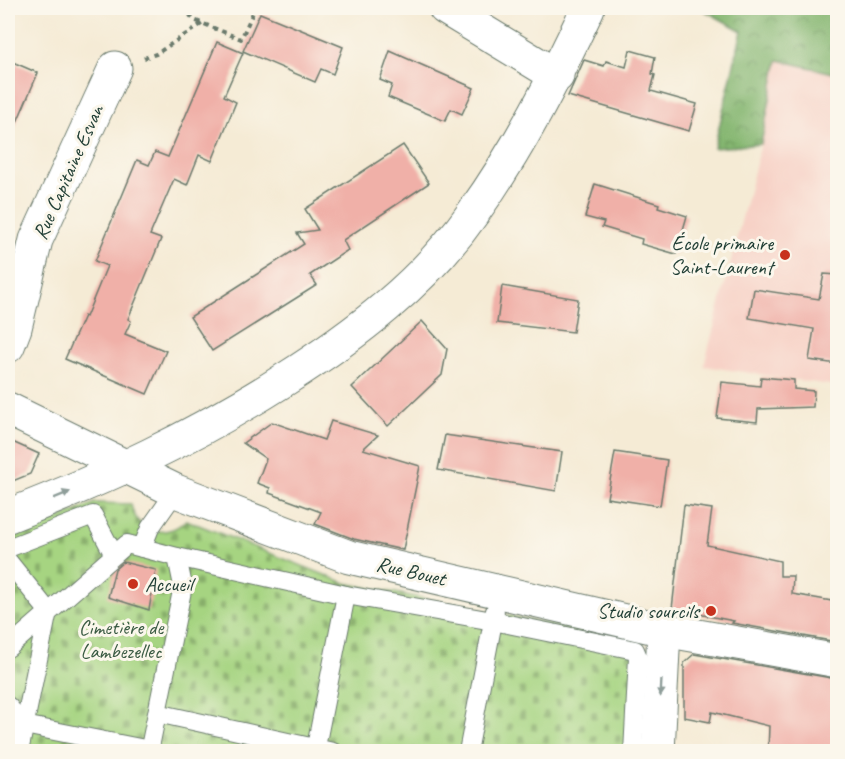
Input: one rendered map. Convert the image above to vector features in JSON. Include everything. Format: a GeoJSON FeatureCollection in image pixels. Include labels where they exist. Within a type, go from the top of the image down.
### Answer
{"type":"FeatureCollection","features":[{"type":"Feature","properties":{"kind":"street"},"geometry":{"type":"LineString","coordinates":[[445,8],[556,76]]}},
{"type":"Feature","properties":{"kind":"street"},"geometry":{"type":"LineString","coordinates":[[8,516],[128,467],[237,410],[312,363],[369,323],[426,269],[473,214],[519,142],[556,76],[588,8]]}},
{"type":"Feature","properties":{"kind":"street","name":"Rue Capitaine Esvan"},"geometry":{"type":"LineString","coordinates":[[8,346],[15,328],[36,240],[115,68]]}},
{"type":"Feature","properties":{"kind":"street","name":"Rue Bouet"},"geometry":{"type":"LineString","coordinates":[[8,409],[176,490],[349,557],[496,606],[664,630],[837,662]]}},
{"type":"Feature","properties":{"kind":"street"},"geometry":{"type":"LineString","coordinates":[[658,752],[664,630]]}},
{"type":"Feature","properties":{"kind":"lane"},"geometry":{"type":"LineString","coordinates":[[142,548],[150,528],[176,490]]}},
{"type":"Feature","properties":{"kind":"lane"},"geometry":{"type":"LineString","coordinates":[[8,548],[93,515],[114,555]]}},
{"type":"Feature","properties":{"kind":"lane"},"geometry":{"type":"LineString","coordinates":[[8,648],[127,544],[346,595],[496,606],[635,650],[638,657],[633,752]]}},
{"type":"Feature","properties":{"kind":"lane"},"geometry":{"type":"LineString","coordinates":[[8,706],[24,725],[149,751],[183,586],[177,557]]}},
{"type":"Feature","properties":{"kind":"lane"},"geometry":{"type":"LineString","coordinates":[[8,561],[48,611]]}},
{"type":"Feature","properties":{"kind":"lane"},"geometry":{"type":"LineString","coordinates":[[157,713],[321,750],[346,595]]}},
{"type":"Feature","properties":{"kind":"lane"},"geometry":{"type":"LineString","coordinates":[[468,752],[496,606]]}},
{"type":"Feature","properties":{"kind":"lane"},"geometry":{"type":"LineString","coordinates":[[19,752],[48,611]]}},
{"type":"Feature","properties":{"kind":"path"},"geometry":{"type":"LineString","coordinates":[[184,8],[194,20],[241,39],[255,8]]}},
{"type":"Feature","properties":{"kind":"path"},"geometry":{"type":"LineString","coordinates":[[115,68],[156,54],[203,23]]}},
{"type":"Feature","properties":{"kind":"shaded area","name":"École primaire Saint-Laurent"},"geometry":{"type":"Polygon","coordinates":[[[778,59],[837,74],[837,386],[704,366],[761,144],[778,59]]]}},
{"type":"Feature","properties":{"kind":"green space"},"geometry":{"type":"Polygon","coordinates":[[[700,8],[837,8],[837,74],[778,60],[761,144],[714,148],[742,31],[700,8]]]}},
{"type":"Feature","properties":{"kind":"green space","name":"Cimetière de Lambezellec"},"geometry":{"type":"Polygon","coordinates":[[[95,503],[131,504],[139,522],[153,530],[170,530],[186,520],[345,583],[637,641],[645,649],[641,751],[8,752],[8,540],[95,503]]]}},
{"type":"Feature","properties":{"kind":"building"},"geometry":{"type":"Polygon","coordinates":[[[260,13],[343,47],[333,74],[321,69],[315,82],[243,51],[260,13]]]}},
{"type":"Feature","properties":{"kind":"building"},"geometry":{"type":"Polygon","coordinates":[[[217,42],[243,53],[224,96],[236,102],[212,161],[199,155],[187,185],[174,179],[150,235],[161,239],[128,319],[131,321],[125,334],[166,351],[147,394],[65,359],[84,316],[86,317],[107,266],[95,261],[137,160],[149,165],[155,152],[168,157],[217,42]]]}},
{"type":"Feature","properties":{"kind":"building"},"geometry":{"type":"Polygon","coordinates":[[[630,50],[655,57],[652,74],[655,75],[651,91],[697,104],[689,131],[568,96],[584,60],[604,66],[606,61],[626,67],[630,50]]]}},
{"type":"Feature","properties":{"kind":"building"},"geometry":{"type":"Polygon","coordinates":[[[390,51],[474,88],[462,114],[451,109],[445,121],[388,97],[392,85],[380,80],[390,51]]]}},
{"type":"Feature","properties":{"kind":"building"},"geometry":{"type":"Polygon","coordinates":[[[8,60],[38,73],[8,143],[8,60]]]}},
{"type":"Feature","properties":{"kind":"building"},"geometry":{"type":"Polygon","coordinates":[[[403,145],[429,183],[343,240],[348,250],[310,275],[317,285],[212,351],[190,317],[304,244],[297,233],[318,230],[305,209],[403,145]]]}},
{"type":"Feature","properties":{"kind":"building"},"geometry":{"type":"Polygon","coordinates":[[[595,184],[659,204],[658,207],[687,216],[676,254],[641,244],[642,239],[602,227],[604,222],[585,217],[595,184]]]}},
{"type":"Feature","properties":{"kind":"building"},"geometry":{"type":"Polygon","coordinates":[[[824,274],[837,275],[837,364],[809,360],[814,329],[749,318],[754,289],[819,299],[824,274]]]}},
{"type":"Feature","properties":{"kind":"building"},"geometry":{"type":"Polygon","coordinates":[[[502,286],[578,299],[573,332],[497,323],[502,286]]]}},
{"type":"Feature","properties":{"kind":"building"},"geometry":{"type":"Polygon","coordinates":[[[422,321],[447,349],[442,375],[388,426],[352,387],[422,321]]]}},
{"type":"Feature","properties":{"kind":"building"},"geometry":{"type":"Polygon","coordinates":[[[761,377],[794,380],[794,389],[814,391],[813,407],[758,409],[757,422],[717,418],[722,382],[760,386],[761,377]]]}},
{"type":"Feature","properties":{"kind":"building"},"geometry":{"type":"Polygon","coordinates":[[[331,421],[378,435],[363,449],[420,466],[403,550],[354,539],[315,524],[321,512],[269,493],[270,488],[257,483],[266,459],[243,443],[272,422],[324,440],[331,421]]]}},
{"type":"Feature","properties":{"kind":"building"},"geometry":{"type":"Polygon","coordinates":[[[445,435],[562,452],[556,491],[438,470],[445,435]]]}},
{"type":"Feature","properties":{"kind":"building"},"geometry":{"type":"Polygon","coordinates":[[[8,440],[39,454],[30,474],[8,483],[8,440]]]}},
{"type":"Feature","properties":{"kind":"building"},"geometry":{"type":"Polygon","coordinates":[[[615,452],[667,460],[660,506],[607,498],[615,452]]]}},
{"type":"Feature","properties":{"kind":"building"},"geometry":{"type":"Polygon","coordinates":[[[684,505],[712,509],[707,545],[780,561],[780,576],[793,576],[792,594],[837,602],[837,642],[732,623],[734,621],[672,609],[684,505]]]}},
{"type":"Feature","properties":{"kind":"building","name":"Accueil"},"geometry":{"type":"Polygon","coordinates":[[[123,562],[156,570],[149,610],[108,597],[115,569],[123,562]]]}},
{"type":"Feature","properties":{"kind":"building"},"geometry":{"type":"Polygon","coordinates":[[[694,654],[837,679],[837,752],[768,752],[769,726],[712,712],[710,722],[684,717],[684,663],[694,654]]]}},
{"type":"Feature","properties":{"kind":"place","name":"École primaire Saint-Laurent"},"geometry":{"type":"Point","coordinates":[785,255]}},
{"type":"Feature","properties":{"kind":"place","name":"Accueil"},"geometry":{"type":"Point","coordinates":[133,584]}},
{"type":"Feature","properties":{"kind":"place","name":"Studio sourcils"},"geometry":{"type":"Point","coordinates":[711,611]}}]}
